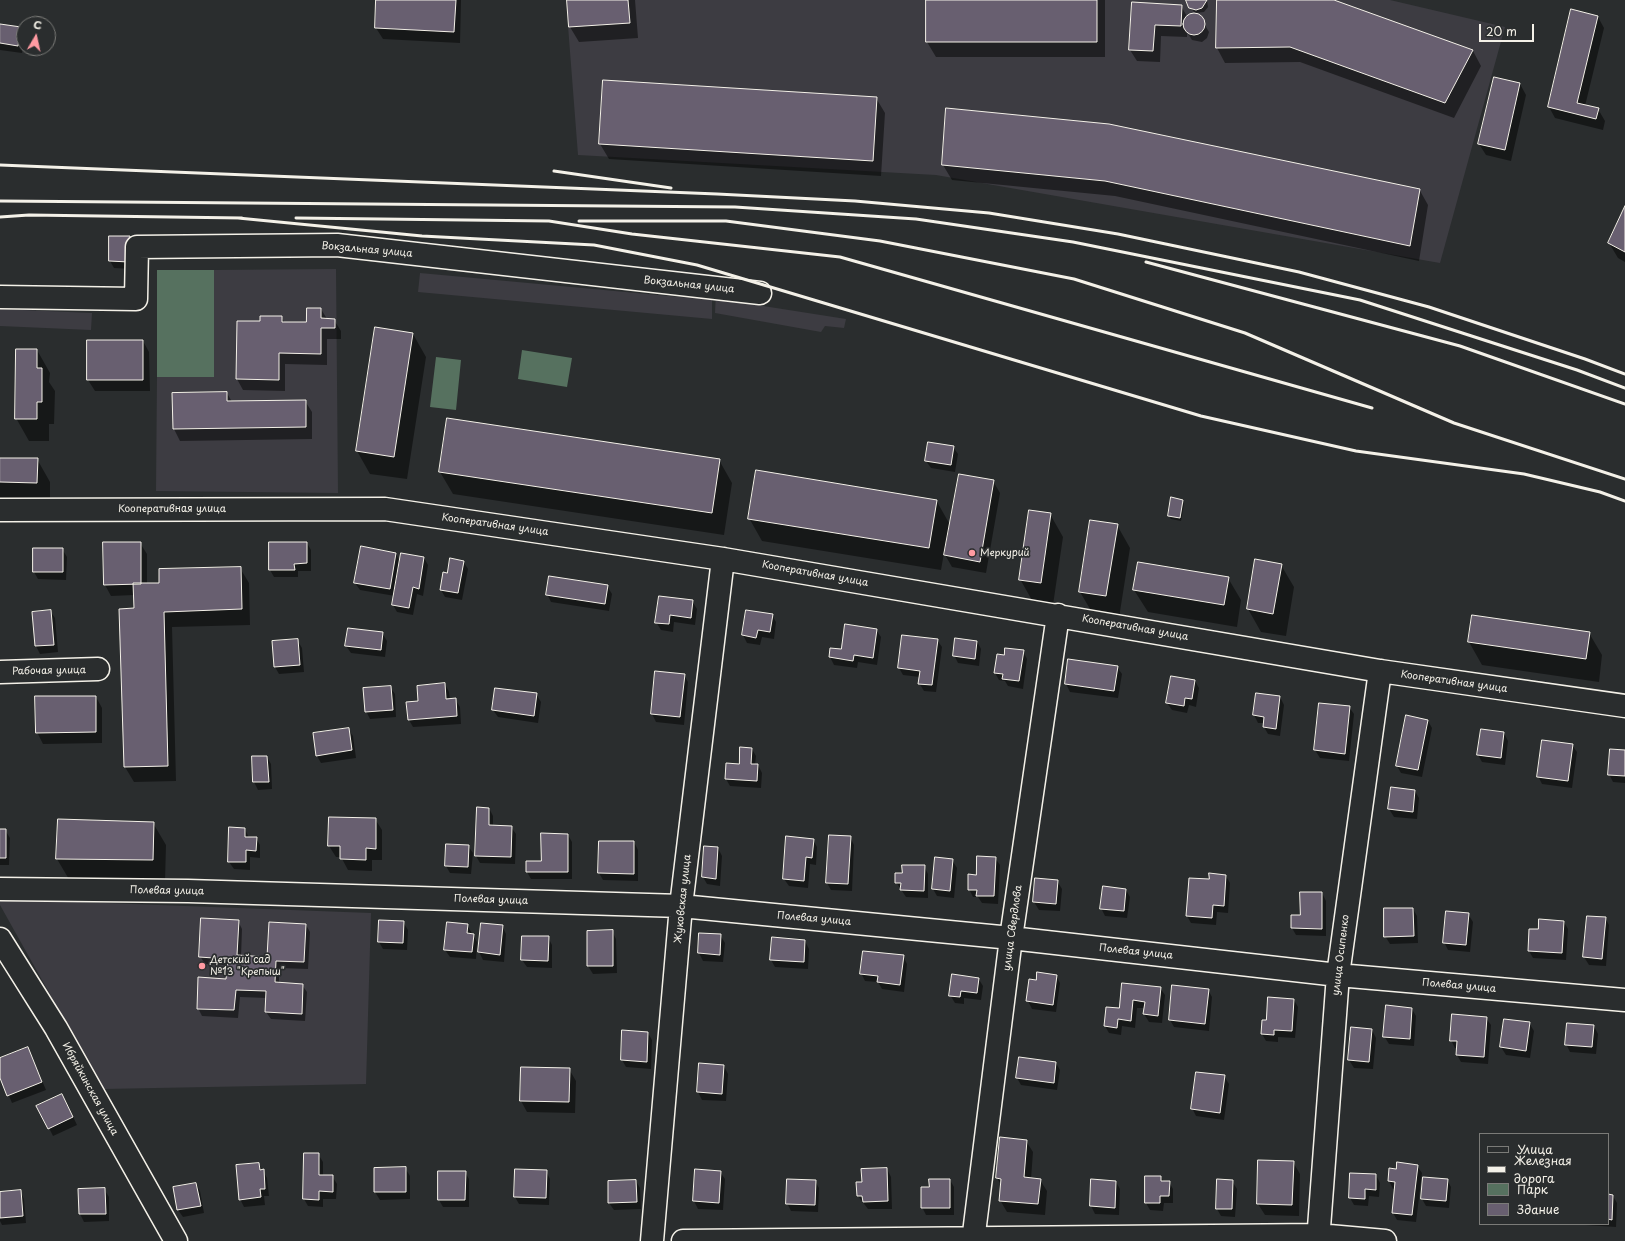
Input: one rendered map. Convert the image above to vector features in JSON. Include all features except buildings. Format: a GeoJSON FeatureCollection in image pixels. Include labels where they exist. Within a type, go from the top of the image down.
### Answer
{"type":"FeatureCollection","features":[{"type":"Feature","properties":{"kind":"street","name":"Вокзальная улица"},"geometry":{"type":"LineString","coordinates":[[0,297],[136,299],[137,247],[337,245],[760,293]]}},
{"type":"Feature","properties":{"kind":"street","name":"Кооперативная улица"},"geometry":{"type":"LineString","coordinates":[[0,510],[385,509],[723,559],[1380,671],[1625,706]]}},
{"type":"Feature","properties":{"kind":"street","name":"Жуковская улица"},"geometry":{"type":"LineString","coordinates":[[652,1241],[681,906],[723,559]]}},
{"type":"Feature","properties":{"kind":"street","name":"улица Свердлова"},"geometry":{"type":"LineString","coordinates":[[973,1239],[1011,938],[1058,615]]}},
{"type":"Feature","properties":{"kind":"street","name":"Рабочая улица"},"geometry":{"type":"LineString","coordinates":[[0,672],[98,670]]}},
{"type":"Feature","properties":{"kind":"street","name":"улица Осипенко"},"geometry":{"type":"LineString","coordinates":[[1321,1239],[1338,975],[1380,671]]}},
{"type":"Feature","properties":{"kind":"street","name":"Полевая улица"},"geometry":{"type":"LineString","coordinates":[[0,889],[188,890],[681,906],[1011,938],[1338,975],[1625,1000]]}},
{"type":"Feature","properties":{"kind":"street","name":"Ибряйкинская улица"},"geometry":{"type":"LineString","coordinates":[[0,939],[56,1028],[176,1241]]}},
{"type":"Feature","properties":{"kind":"street"},"geometry":{"type":"LineString","coordinates":[[683,1241],[973,1239],[1321,1239],[1385,1241]]}},
{"type":"Feature","properties":{"kind":"shaded area"},"geometry":{"type":"Polygon","coordinates":[[[566,0],[1390,0],[1505,27],[1440,263],[936,175],[578,155],[566,0]]]}},
{"type":"Feature","properties":{"kind":"shaded area"},"geometry":{"type":"Polygon","coordinates":[[[336,269],[338,493],[156,491],[157,377],[214,377],[214,270],[336,269]]]}},
{"type":"Feature","properties":{"kind":"shaded area"},"geometry":{"type":"Polygon","coordinates":[[[420,273],[712,300],[712,319],[418,292],[420,273]]]}},
{"type":"Feature","properties":{"kind":"shaded area"},"geometry":{"type":"Polygon","coordinates":[[[716,292],[725,300],[846,319],[844,328],[825,326],[821,332],[715,313],[716,292]]]}},
{"type":"Feature","properties":{"kind":"shaded area"},"geometry":{"type":"Polygon","coordinates":[[[0,309],[92,313],[91,330],[0,326],[0,309]]]}},
{"type":"Feature","properties":{"kind":"shaded area","name":"Детский сад №13 \"Крепыш\""},"geometry":{"type":"Polygon","coordinates":[[[0,899],[371,913],[366,1084],[103,1089],[0,905],[0,899]]]}},
{"type":"Feature","properties":{"kind":"green space"},"geometry":{"type":"Polygon","coordinates":[[[157,270],[214,270],[214,377],[157,377],[157,270]]]}},
{"type":"Feature","properties":{"kind":"green space"},"geometry":{"type":"Polygon","coordinates":[[[522,350],[572,358],[567,387],[518,379],[522,350]]]}},
{"type":"Feature","properties":{"kind":"green space"},"geometry":{"type":"Polygon","coordinates":[[[436,357],[461,360],[456,410],[430,407],[436,357]]]}},
{"type":"Feature","properties":{"kind":"railway"},"geometry":{"type":"LineString","coordinates":[[0,165],[717,194],[855,201],[989,213],[1118,234],[1299,272],[1429,307],[1585,359],[1625,374]]}},
{"type":"Feature","properties":{"kind":"railway"},"geometry":{"type":"LineString","coordinates":[[554,171],[671,188]]}},
{"type":"Feature","properties":{"kind":"railway"},"geometry":{"type":"LineString","coordinates":[[0,201],[735,207],[916,219],[1073,242],[1360,300],[1577,370],[1625,388]]}},
{"type":"Feature","properties":{"kind":"railway"},"geometry":{"type":"LineString","coordinates":[[0,217],[29,215],[242,218]]}},
{"type":"Feature","properties":{"kind":"railway"},"geometry":{"type":"LineString","coordinates":[[238,218],[422,236],[594,245],[697,265],[1201,416],[1356,451],[1524,474],[1600,492],[1625,501]]}},
{"type":"Feature","properties":{"kind":"railway"},"geometry":{"type":"LineString","coordinates":[[296,218],[549,221],[632,234],[840,257],[1372,408]]}},
{"type":"Feature","properties":{"kind":"railway"},"geometry":{"type":"LineString","coordinates":[[579,221],[726,221],[880,241],[1074,279],[1245,333],[1454,423],[1625,479]]}},
{"type":"Feature","properties":{"kind":"railway"},"geometry":{"type":"LineString","coordinates":[[1146,262],[1460,346],[1625,404]]}},
{"type":"Feature","properties":{"kind":"place","name":"Меркурий"},"geometry":{"type":"Point","coordinates":[972,553]}},
{"type":"Feature","properties":{"kind":"place","name":"Детский сад №13 \"Крепыш\""},"geometry":{"type":"Point","coordinates":[202,966]}}]}
